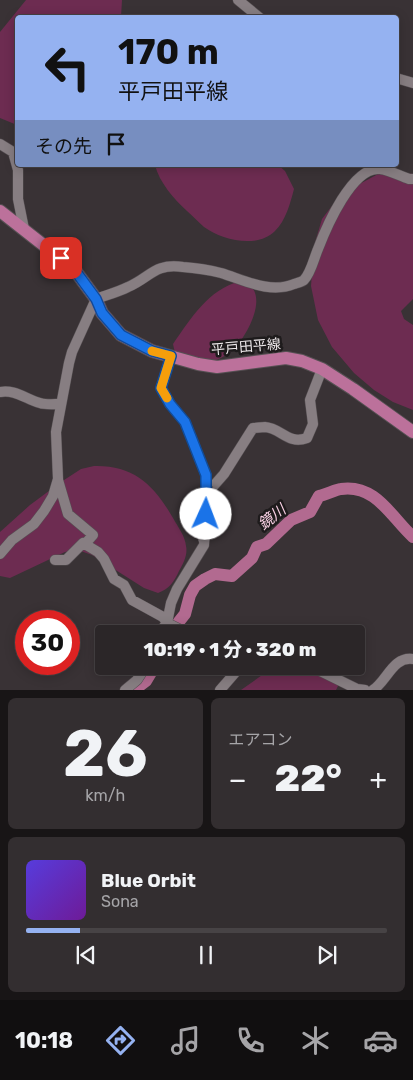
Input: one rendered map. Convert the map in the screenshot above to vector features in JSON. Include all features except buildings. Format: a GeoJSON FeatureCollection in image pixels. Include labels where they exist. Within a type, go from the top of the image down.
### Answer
{"type":"FeatureCollection","features":[{"type":"Feature","properties":{"kind":"main road","name":"平戸田平線"},"geometry":{"type":"LineString","coordinates":[[0,211],[74,269],[96,299],[102,313],[121,335],[152,351],[198,364],[217,367],[286,358],[302,361],[322,369],[353,388],[413,432]]}},
{"type":"Feature","properties":{"kind":"street"},"geometry":{"type":"LineString","coordinates":[[238,0],[256,15]]}},
{"type":"Feature","properties":{"kind":"street"},"geometry":{"type":"LineString","coordinates":[[399,79],[413,82]]}},
{"type":"Feature","properties":{"kind":"street"},"geometry":{"type":"LineString","coordinates":[[0,144],[13,152],[15,159]]}},
{"type":"Feature","properties":{"kind":"street"},"geometry":{"type":"LineString","coordinates":[[17,167],[18,199],[24,229]]}},
{"type":"Feature","properties":{"kind":"street"},"geometry":{"type":"LineString","coordinates":[[55,560],[66,560],[93,535],[68,514],[58,479],[56,432],[60,404],[72,352],[96,299],[130,286],[159,268],[169,266],[182,266],[218,273],[276,288],[287,287],[304,281],[324,231],[350,187],[360,177],[370,170],[380,169],[413,179]]}},
{"type":"Feature","properties":{"kind":"street"},"geometry":{"type":"LineString","coordinates":[[167,623],[177,589],[197,558],[204,541],[207,500],[206,475],[185,422],[170,404],[161,388],[171,356]]}},
{"type":"Feature","properties":{"kind":"street"},"geometry":{"type":"LineString","coordinates":[[204,541],[196,518],[195,507],[224,474],[253,428],[267,427],[290,439],[301,440],[307,438],[313,424],[310,400],[322,369]]}},
{"type":"Feature","properties":{"kind":"street"},"geometry":{"type":"LineString","coordinates":[[0,392],[15,393],[42,404],[60,404]]}},
{"type":"Feature","properties":{"kind":"street"},"geometry":{"type":"LineString","coordinates":[[0,554],[12,540],[34,524],[53,496],[58,479]]}},
{"type":"Feature","properties":{"kind":"street"},"geometry":{"type":"LineString","coordinates":[[85,544],[98,552],[104,559],[114,579],[124,585],[132,600],[163,617],[171,625]]}},
{"type":"Feature","properties":{"kind":"street"},"geometry":{"type":"LineString","coordinates":[[373,690],[393,667],[402,660],[413,660]]}},
{"type":"Feature","properties":{"kind":"street"},"geometry":{"type":"LineString","coordinates":[[125,690],[140,675]]}},
{"type":"Feature","properties":{"kind":"street"},"geometry":{"type":"LineString","coordinates":[[220,690],[233,675]]}},
{"type":"Feature","properties":{"kind":"street"},"geometry":{"type":"LineString","coordinates":[[327,675],[357,689],[365,690]]}},
{"type":"Feature","properties":{"kind":"shaded area"},"geometry":{"type":"Polygon","coordinates":[[[26,0],[122,0],[121,15],[15,15],[15,124],[0,118],[0,32],[26,0]]]}},
{"type":"Feature","properties":{"kind":"shaded area"},"geometry":{"type":"Polygon","coordinates":[[[156,167],[280,167],[285,171],[294,189],[285,217],[275,231],[268,237],[259,240],[240,241],[220,236],[202,225],[168,190],[156,167]]]}},
{"type":"Feature","properties":{"kind":"shaded area"},"geometry":{"type":"Polygon","coordinates":[[[396,171],[413,174],[413,299],[401,311],[404,319],[413,325],[413,410],[393,402],[374,390],[354,373],[332,347],[318,320],[311,286],[314,246],[322,219],[341,194],[380,173],[396,171]]]}},
{"type":"Feature","properties":{"kind":"shaded area"},"geometry":{"type":"Polygon","coordinates":[[[240,281],[250,285],[255,293],[256,302],[251,323],[240,342],[227,354],[204,366],[176,358],[173,344],[201,306],[219,291],[240,281]]]}},
{"type":"Feature","properties":{"kind":"shaded area"},"geometry":{"type":"Polygon","coordinates":[[[94,466],[121,469],[132,473],[150,487],[166,506],[183,535],[186,549],[184,562],[171,585],[158,593],[144,588],[92,555],[78,550],[65,552],[10,578],[0,576],[0,532],[30,505],[61,482],[81,469],[94,466]]]}},
{"type":"Feature","properties":{"kind":"shaded area"},"geometry":{"type":"Polygon","coordinates":[[[262,675],[332,675],[339,684],[336,690],[241,690],[262,675]]]}},
{"type":"Feature","properties":{"kind":"waterway","name":"鏡川"},"geometry":{"type":"LineString","coordinates":[[176,625],[185,614],[190,595],[195,586],[215,574],[232,576],[252,558],[257,547],[266,544],[291,520],[310,512],[319,496],[341,489],[353,489],[364,492],[382,504],[413,537]]}},
{"type":"Feature","properties":{"kind":"waterway","name":"鏡川"},"geometry":{"type":"LineString","coordinates":[[134,690],[146,681],[150,675]]}},
{"type":"Feature","properties":{"kind":"slow traffic"},"geometry":{"type":"LineString","coordinates":[[152,351],[171,356],[161,388],[167,398]]}},
{"type":"Feature","properties":{"kind":"route"},"geometry":{"type":"LineString","coordinates":[[61,258],[74,269],[96,299],[102,313],[121,335],[152,351],[171,356],[161,388],[170,404],[185,422],[199,453],[206,475],[206,514]]}}]}
